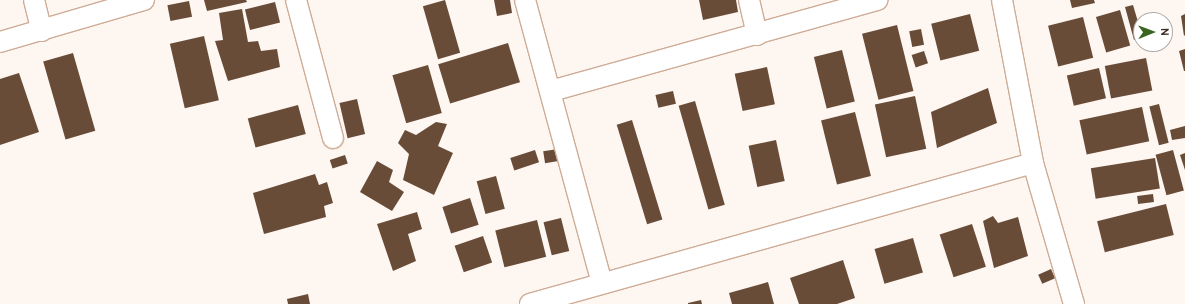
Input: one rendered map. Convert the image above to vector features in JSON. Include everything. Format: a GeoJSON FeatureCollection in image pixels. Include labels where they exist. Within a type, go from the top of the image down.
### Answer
{"type":"FeatureCollection","features":[{"type":"Feature","properties":{"kind":"street"},"geometry":{"type":"LineString","coordinates":[[34,0],[42,31]]}},
{"type":"Feature","properties":{"kind":"street"},"geometry":{"type":"LineString","coordinates":[[0,42],[144,0]]}},
{"type":"Feature","properties":{"kind":"street"},"geometry":{"type":"LineString","coordinates":[[296,0],[333,138]]}},
{"type":"Feature","properties":{"kind":"street"},"geometry":{"type":"LineString","coordinates":[[525,0],[602,283]]}},
{"type":"Feature","properties":{"kind":"street"},"geometry":{"type":"LineString","coordinates":[[749,0],[757,35]]}},
{"type":"Feature","properties":{"kind":"street"},"geometry":{"type":"LineString","coordinates":[[551,91],[757,35],[878,0]]}},
{"type":"Feature","properties":{"kind":"street"},"geometry":{"type":"LineString","coordinates":[[1002,0],[1033,163],[1074,304]]}},
{"type":"Feature","properties":{"kind":"street"},"geometry":{"type":"LineString","coordinates":[[530,304],[1033,163]]}},
{"type":"Feature","properties":{"kind":"building"},"geometry":{"type":"Polygon","coordinates":[[[204,0],[246,0],[247,2],[207,11],[204,0]]]}},
{"type":"Feature","properties":{"kind":"building"},"geometry":{"type":"Polygon","coordinates":[[[445,0],[460,53],[438,59],[423,6],[445,0]]]}},
{"type":"Feature","properties":{"kind":"building"},"geometry":{"type":"Polygon","coordinates":[[[494,0],[510,0],[512,13],[497,16],[494,0]]]}},
{"type":"Feature","properties":{"kind":"building"},"geometry":{"type":"Polygon","coordinates":[[[699,0],[736,0],[738,12],[703,20],[699,0]]]}},
{"type":"Feature","properties":{"kind":"building"},"geometry":{"type":"Polygon","coordinates":[[[1070,0],[1094,0],[1095,3],[1072,8],[1070,0]]]}},
{"type":"Feature","properties":{"kind":"building"},"geometry":{"type":"Polygon","coordinates":[[[189,1],[192,17],[170,21],[167,5],[189,1]]]}},
{"type":"Feature","properties":{"kind":"building"},"geometry":{"type":"Polygon","coordinates":[[[275,2],[280,22],[250,30],[245,9],[275,2]]]}},
{"type":"Feature","properties":{"kind":"building"},"geometry":{"type":"Polygon","coordinates":[[[1133,5],[1135,12],[1133,12],[1133,36],[1125,7],[1133,5]]]}},
{"type":"Feature","properties":{"kind":"building"},"geometry":{"type":"Polygon","coordinates":[[[242,9],[248,42],[258,41],[261,51],[277,49],[280,67],[228,81],[215,41],[223,40],[219,13],[242,9]]]}},
{"type":"Feature","properties":{"kind":"building"},"geometry":{"type":"Polygon","coordinates":[[[1120,10],[1130,46],[1106,52],[1096,17],[1120,10]]]}},
{"type":"Feature","properties":{"kind":"building"},"geometry":{"type":"Polygon","coordinates":[[[970,14],[979,51],[940,61],[931,24],[970,14]]]}},
{"type":"Feature","properties":{"kind":"building"},"geometry":{"type":"Polygon","coordinates":[[[1185,14],[1185,35],[1184,36],[1181,16],[1185,14]]]}},
{"type":"Feature","properties":{"kind":"building"},"geometry":{"type":"Polygon","coordinates":[[[1083,17],[1093,58],[1058,66],[1048,26],[1083,17]]]}},
{"type":"Feature","properties":{"kind":"building"},"geometry":{"type":"Polygon","coordinates":[[[897,25],[913,91],[879,100],[862,34],[897,25]]]}},
{"type":"Feature","properties":{"kind":"building"},"geometry":{"type":"Polygon","coordinates":[[[921,29],[924,45],[912,47],[909,31],[921,29]]]}},
{"type":"Feature","properties":{"kind":"building"},"geometry":{"type":"Polygon","coordinates":[[[204,36],[219,100],[185,108],[170,44],[204,36]]]}},
{"type":"Feature","properties":{"kind":"building"},"geometry":{"type":"Polygon","coordinates":[[[508,43],[520,82],[450,104],[438,64],[508,43]]]}},
{"type":"Feature","properties":{"kind":"building"},"geometry":{"type":"Polygon","coordinates":[[[1185,49],[1185,71],[1184,71],[1179,51],[1185,49]]]}},
{"type":"Feature","properties":{"kind":"building"},"geometry":{"type":"Polygon","coordinates":[[[842,50],[855,101],[827,108],[814,57],[842,50]]]}},
{"type":"Feature","properties":{"kind":"building"},"geometry":{"type":"Polygon","coordinates":[[[924,51],[928,63],[916,67],[912,55],[924,51]]]}},
{"type":"Feature","properties":{"kind":"building"},"geometry":{"type":"Polygon","coordinates":[[[73,53],[95,131],[66,139],[43,62],[73,53]]]}},
{"type":"Feature","properties":{"kind":"building"},"geometry":{"type":"Polygon","coordinates":[[[1146,58],[1152,90],[1111,98],[1105,66],[1146,58]]]}},
{"type":"Feature","properties":{"kind":"building"},"geometry":{"type":"Polygon","coordinates":[[[428,65],[442,113],[406,123],[392,75],[428,65]]]}},
{"type":"Feature","properties":{"kind":"building"},"geometry":{"type":"Polygon","coordinates":[[[767,67],[775,104],[743,111],[735,74],[767,67]]]}},
{"type":"Feature","properties":{"kind":"building"},"geometry":{"type":"Polygon","coordinates":[[[1099,68],[1106,98],[1074,106],[1067,75],[1099,68]]]}},
{"type":"Feature","properties":{"kind":"building"},"geometry":{"type":"Polygon","coordinates":[[[19,73],[39,132],[0,145],[0,79],[19,73]]]}},
{"type":"Feature","properties":{"kind":"building"},"geometry":{"type":"Polygon","coordinates":[[[988,88],[997,123],[937,148],[931,112],[988,88]]]}},
{"type":"Feature","properties":{"kind":"building"},"geometry":{"type":"Polygon","coordinates":[[[673,91],[676,104],[658,108],[655,95],[673,91]]]}},
{"type":"Feature","properties":{"kind":"building"},"geometry":{"type":"Polygon","coordinates":[[[915,96],[926,149],[886,157],[875,105],[915,96]]]}},
{"type":"Feature","properties":{"kind":"building"},"geometry":{"type":"Polygon","coordinates":[[[357,99],[365,134],[348,138],[339,103],[357,99]]]}},
{"type":"Feature","properties":{"kind":"building"},"geometry":{"type":"Polygon","coordinates":[[[695,101],[725,205],[708,210],[679,106],[695,101]]]}},
{"type":"Feature","properties":{"kind":"building"},"geometry":{"type":"Polygon","coordinates":[[[1159,104],[1169,143],[1159,145],[1149,106],[1159,104]]]}},
{"type":"Feature","properties":{"kind":"building"},"geometry":{"type":"Polygon","coordinates":[[[298,105],[306,134],[256,147],[248,118],[298,105]]]}},
{"type":"Feature","properties":{"kind":"building"},"geometry":{"type":"Polygon","coordinates":[[[1142,107],[1149,141],[1087,155],[1079,120],[1142,107]]]}},
{"type":"Feature","properties":{"kind":"building"},"geometry":{"type":"Polygon","coordinates":[[[855,112],[871,176],[837,185],[821,120],[855,112]]]}},
{"type":"Feature","properties":{"kind":"building"},"geometry":{"type":"Polygon","coordinates":[[[632,120],[662,219],[647,224],[617,125],[632,120]]]}},
{"type":"Feature","properties":{"kind":"building"},"geometry":{"type":"Polygon","coordinates":[[[436,122],[447,124],[438,146],[453,153],[434,195],[403,180],[409,154],[398,143],[405,130],[416,135],[436,122]]]}},
{"type":"Feature","properties":{"kind":"building"},"geometry":{"type":"Polygon","coordinates":[[[1185,126],[1185,138],[1172,140],[1170,130],[1185,126]]]}},
{"type":"Feature","properties":{"kind":"building"},"geometry":{"type":"Polygon","coordinates":[[[776,140],[785,181],[757,187],[749,146],[776,140]]]}},
{"type":"Feature","properties":{"kind":"building"},"geometry":{"type":"Polygon","coordinates":[[[558,149],[560,161],[545,163],[543,151],[558,149]]]}},
{"type":"Feature","properties":{"kind":"building"},"geometry":{"type":"Polygon","coordinates":[[[535,150],[539,162],[514,170],[510,158],[535,150]]]}},
{"type":"Feature","properties":{"kind":"building"},"geometry":{"type":"Polygon","coordinates":[[[1173,150],[1184,191],[1166,195],[1156,155],[1173,150]]]}},
{"type":"Feature","properties":{"kind":"building"},"geometry":{"type":"Polygon","coordinates":[[[1185,153],[1185,170],[1180,155],[1185,153]]]}},
{"type":"Feature","properties":{"kind":"building"},"geometry":{"type":"Polygon","coordinates":[[[345,155],[348,164],[333,169],[330,160],[345,155]]]}},
{"type":"Feature","properties":{"kind":"building"},"geometry":{"type":"Polygon","coordinates":[[[1155,158],[1160,189],[1096,199],[1091,168],[1155,158]]]}},
{"type":"Feature","properties":{"kind":"building"},"geometry":{"type":"Polygon","coordinates":[[[377,161],[393,170],[389,182],[404,192],[392,211],[360,192],[377,161]]]}},
{"type":"Feature","properties":{"kind":"building"},"geometry":{"type":"Polygon","coordinates":[[[315,174],[319,185],[327,182],[333,203],[324,206],[326,217],[264,234],[253,193],[315,174]]]}},
{"type":"Feature","properties":{"kind":"building"},"geometry":{"type":"Polygon","coordinates":[[[496,176],[505,209],[485,214],[477,181],[496,176]]]}},
{"type":"Feature","properties":{"kind":"building"},"geometry":{"type":"Polygon","coordinates":[[[1153,194],[1154,202],[1138,204],[1137,196],[1153,194]]]}},
{"type":"Feature","properties":{"kind":"building"},"geometry":{"type":"Polygon","coordinates":[[[470,198],[479,225],[451,234],[442,207],[470,198]]]}},
{"type":"Feature","properties":{"kind":"building"},"geometry":{"type":"Polygon","coordinates":[[[1166,204],[1174,235],[1105,252],[1097,221],[1166,204]]]}},
{"type":"Feature","properties":{"kind":"building"},"geometry":{"type":"Polygon","coordinates":[[[417,212],[422,229],[408,234],[416,261],[393,271],[377,224],[417,212]]]}},
{"type":"Feature","properties":{"kind":"building"},"geometry":{"type":"Polygon","coordinates":[[[993,216],[998,223],[1018,217],[1028,256],[994,268],[983,221],[993,216]]]}},
{"type":"Feature","properties":{"kind":"building"},"geometry":{"type":"Polygon","coordinates":[[[561,218],[569,251],[552,255],[544,222],[561,218]]]}},
{"type":"Feature","properties":{"kind":"building"},"geometry":{"type":"Polygon","coordinates":[[[537,220],[546,257],[504,267],[495,230],[537,220]]]}},
{"type":"Feature","properties":{"kind":"building"},"geometry":{"type":"Polygon","coordinates":[[[972,224],[986,267],[954,277],[940,235],[972,224]]]}},
{"type":"Feature","properties":{"kind":"building"},"geometry":{"type":"Polygon","coordinates":[[[483,236],[492,262],[464,272],[455,246],[483,236]]]}},
{"type":"Feature","properties":{"kind":"building"},"geometry":{"type":"Polygon","coordinates":[[[913,238],[923,273],[884,284],[875,249],[913,238]]]}},
{"type":"Feature","properties":{"kind":"building"},"geometry":{"type":"Polygon","coordinates":[[[843,260],[855,298],[837,304],[799,304],[790,278],[843,260]]]}},
{"type":"Feature","properties":{"kind":"building"},"geometry":{"type":"Polygon","coordinates":[[[1051,269],[1055,278],[1042,284],[1038,275],[1051,269]]]}},
{"type":"Feature","properties":{"kind":"building"},"geometry":{"type":"Polygon","coordinates":[[[768,282],[774,304],[732,304],[729,293],[768,282]]]}},
{"type":"Feature","properties":{"kind":"building"},"geometry":{"type":"Polygon","coordinates":[[[308,294],[310,304],[288,304],[287,299],[308,294]]]}},
{"type":"Feature","properties":{"kind":"building"},"geometry":{"type":"Polygon","coordinates":[[[701,300],[702,304],[688,304],[688,303],[701,300]]]}}]}
